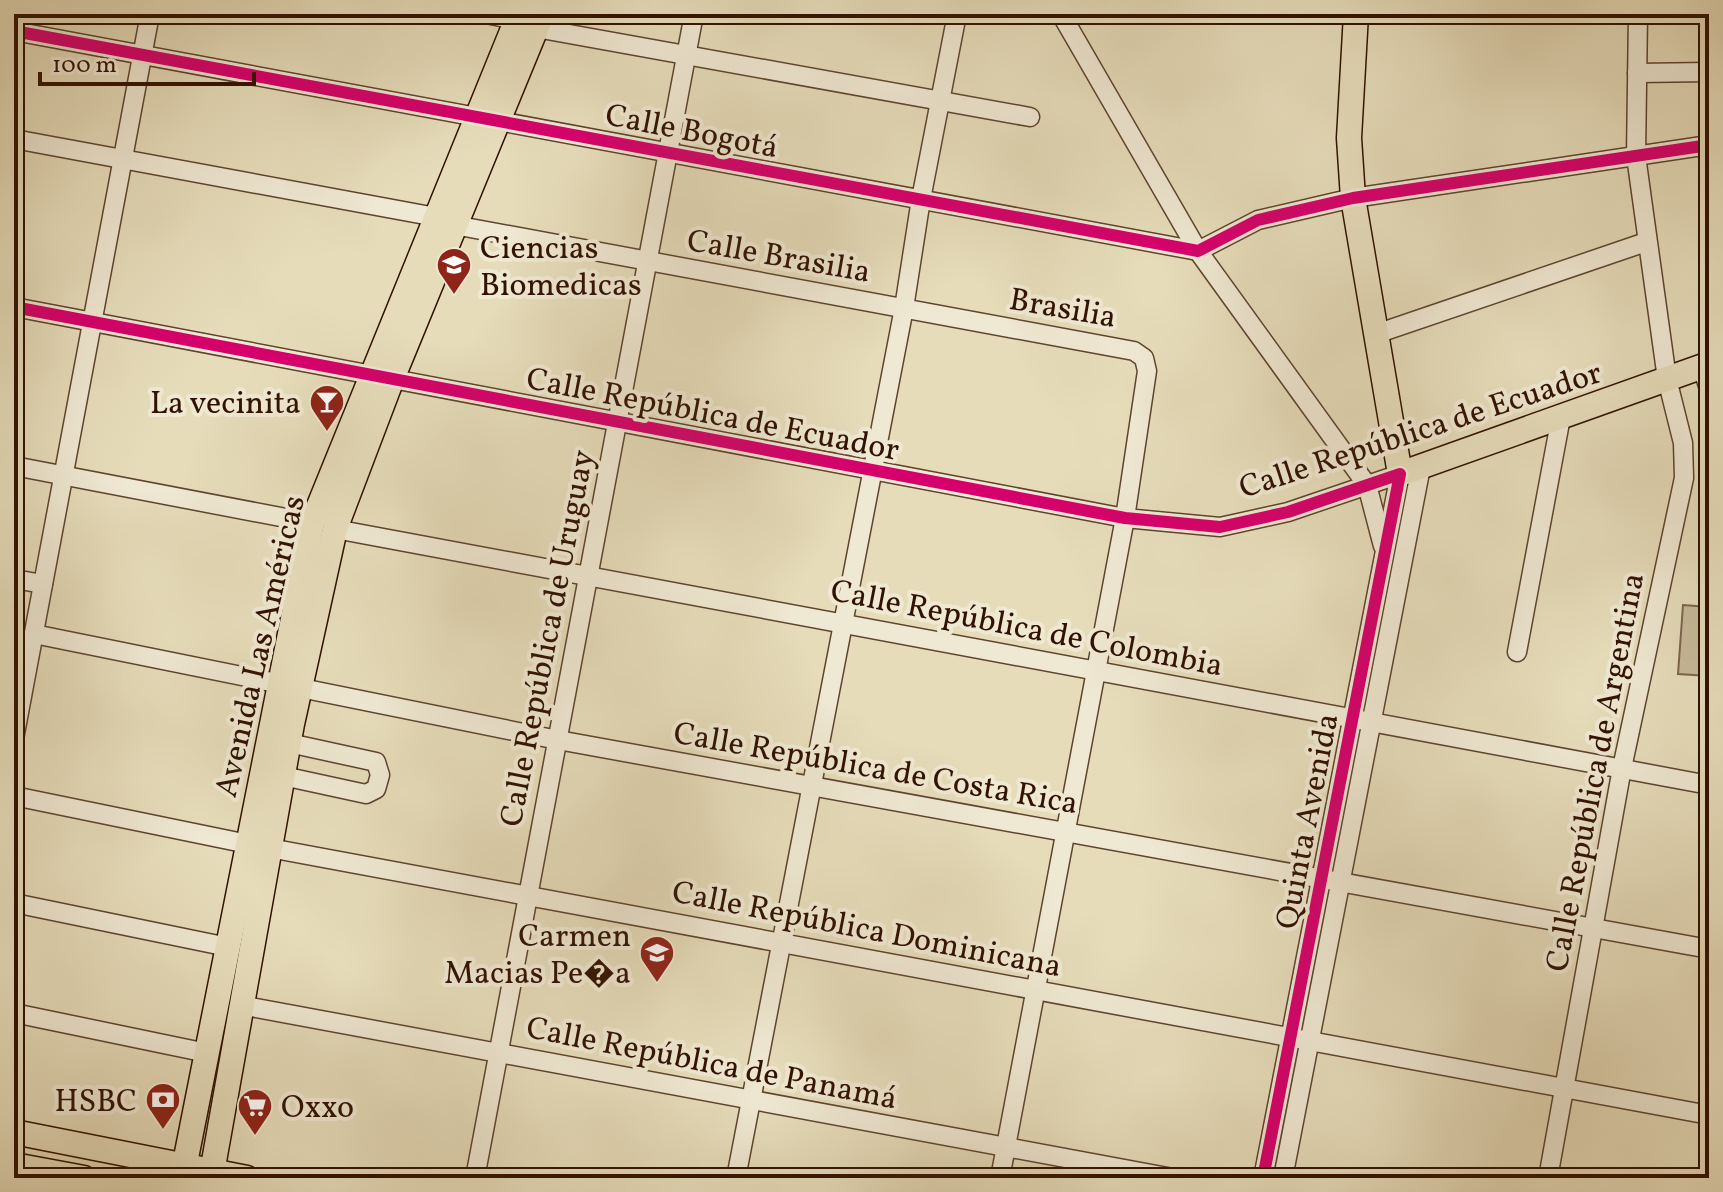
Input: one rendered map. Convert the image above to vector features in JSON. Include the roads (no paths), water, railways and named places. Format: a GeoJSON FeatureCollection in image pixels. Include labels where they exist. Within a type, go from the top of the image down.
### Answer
{"type":"FeatureCollection","features":[{"type":"Feature","properties":{"kind":"main road"},"geometry":{"type":"LineString","coordinates":[[1356,14],[1349,138],[1353,198],[1376,334],[1410,470]]}},
{"type":"Feature","properties":{"kind":"main road","name":"Avenida Las Américas"},"geometry":{"type":"LineString","coordinates":[[212,1175],[240,1005],[259,846],[323,526],[528,19]]}},
{"type":"Feature","properties":{"kind":"main road","name":"Calle República de Ecuador"},"geometry":{"type":"LineString","coordinates":[[1410,470],[1667,379],[1707,373]]}},
{"type":"Feature","properties":{"kind":"main road","name":"Avenida Las Américas"},"geometry":{"type":"LineString","coordinates":[[184,1172],[228,947],[283,776],[289,743],[290,684]]}},
{"type":"Feature","properties":{"kind":"main road"},"geometry":{"type":"LineString","coordinates":[[14,1132],[184,1172],[247,1178]]}},
{"type":"Feature","properties":{"kind":"main road"},"geometry":{"type":"LineString","coordinates":[[14,1165],[84,1178]]}},
{"type":"Feature","properties":{"kind":"street"},"geometry":{"type":"LineString","coordinates":[[14,739],[20,682],[34,634],[150,14]]}},
{"type":"Feature","properties":{"kind":"street"},"geometry":{"type":"LineString","coordinates":[[486,14],[528,19],[686,55],[1030,117]]}},
{"type":"Feature","properties":{"kind":"street","name":"Calle República de Uruguay"},"geometry":{"type":"LineString","coordinates":[[475,1178],[694,14]]}},
{"type":"Feature","properties":{"kind":"street"},"geometry":{"type":"LineString","coordinates":[[736,1178],[904,308],[921,199],[957,14]]}},
{"type":"Feature","properties":{"kind":"street"},"geometry":{"type":"LineString","coordinates":[[1061,14],[1198,251],[1367,485],[1385,552]]}},
{"type":"Feature","properties":{"kind":"street","name":"Calle República de Argentina"},"geometry":{"type":"LineString","coordinates":[[1548,1178],[1622,768],[1684,478],[1683,443],[1667,379],[1636,156],[1638,14]]}},
{"type":"Feature","properties":{"kind":"street","name":"Calle Bogotá"},"geometry":{"type":"LineString","coordinates":[[14,31],[1198,251]]}},
{"type":"Feature","properties":{"kind":"street"},"geometry":{"type":"LineString","coordinates":[[1637,73],[1709,72]]}},
{"type":"Feature","properties":{"kind":"street","name":"Calle Brasilia"},"geometry":{"type":"LineString","coordinates":[[14,139],[904,308]]}},
{"type":"Feature","properties":{"kind":"street"},"geometry":{"type":"LineString","coordinates":[[1198,251],[1258,220],[1353,198],[1709,145]]}},
{"type":"Feature","properties":{"kind":"street"},"geometry":{"type":"LineString","coordinates":[[1376,334],[1646,242]]}},
{"type":"Feature","properties":{"kind":"street","name":"Calle República de Ecuador"},"geometry":{"type":"LineString","coordinates":[[14,307],[1125,518],[1220,527],[1288,512],[1410,470]]}},
{"type":"Feature","properties":{"kind":"street","name":"Brasilia"},"geometry":{"type":"LineString","coordinates":[[904,308],[1134,351],[1144,358],[1147,371],[1125,518]]}},
{"type":"Feature","properties":{"kind":"street"},"geometry":{"type":"LineString","coordinates":[[1517,652],[1561,417]]}},
{"type":"Feature","properties":{"kind":"street","name":"Calle República de Colombia"},"geometry":{"type":"LineString","coordinates":[[14,466],[1709,785]]}},
{"type":"Feature","properties":{"kind":"street","name":"Quinta Avenida"},"geometry":{"type":"LineString","coordinates":[[1362,720],[1385,552],[1410,470]]}},
{"type":"Feature","properties":{"kind":"street","name":"Quinta Avenida"},"geometry":{"type":"LineString","coordinates":[[1263,1178],[1300,1039],[1410,470]]}},
{"type":"Feature","properties":{"kind":"street"},"geometry":{"type":"LineString","coordinates":[[1000,1178],[1125,518]]}},
{"type":"Feature","properties":{"kind":"street"},"geometry":{"type":"LineString","coordinates":[[14,579],[43,584]]}},
{"type":"Feature","properties":{"kind":"street","name":"Calle República de Costa Rica"},"geometry":{"type":"LineString","coordinates":[[34,634],[558,740],[1709,949]]}},
{"type":"Feature","properties":{"kind":"street"},"geometry":{"type":"LineString","coordinates":[[283,776],[366,794],[376,789],[380,775],[376,762],[289,743]]}},
{"type":"Feature","properties":{"kind":"street","name":"Calle República Dominicana"},"geometry":{"type":"LineString","coordinates":[[14,796],[259,846],[1709,1115]]}},
{"type":"Feature","properties":{"kind":"street"},"geometry":{"type":"LineString","coordinates":[[14,903],[228,947]]}},
{"type":"Feature","properties":{"kind":"street","name":"Calle República de Panamá"},"geometry":{"type":"LineString","coordinates":[[240,1005],[1006,1147],[1070,1169],[1173,1178]]}},
{"type":"Feature","properties":{"kind":"street"},"geometry":{"type":"LineString","coordinates":[[14,1013],[207,1053]]}},
{"type":"Feature","properties":{"kind":"street","name":"Quinta Avenida"},"geometry":{"type":"LineString","coordinates":[[1283,1178],[1300,1039]]}},
{"type":"Feature","properties":{"kind":"place","name":"Ciencias Biomedicas"},"geometry":{"type":"Point","coordinates":[454,296]}},
{"type":"Feature","properties":{"kind":"place","name":"La vecinita"},"geometry":{"type":"Point","coordinates":[327,433]}},
{"type":"Feature","properties":{"kind":"place","name":"Carmen Macias Pe�a"},"geometry":{"type":"Point","coordinates":[657,984]}},
{"type":"Feature","properties":{"kind":"place","name":"HSBC"},"geometry":{"type":"Point","coordinates":[163,1131]}},
{"type":"Feature","properties":{"kind":"place","name":"Oxxo"},"geometry":{"type":"Point","coordinates":[255,1137]}}]}
